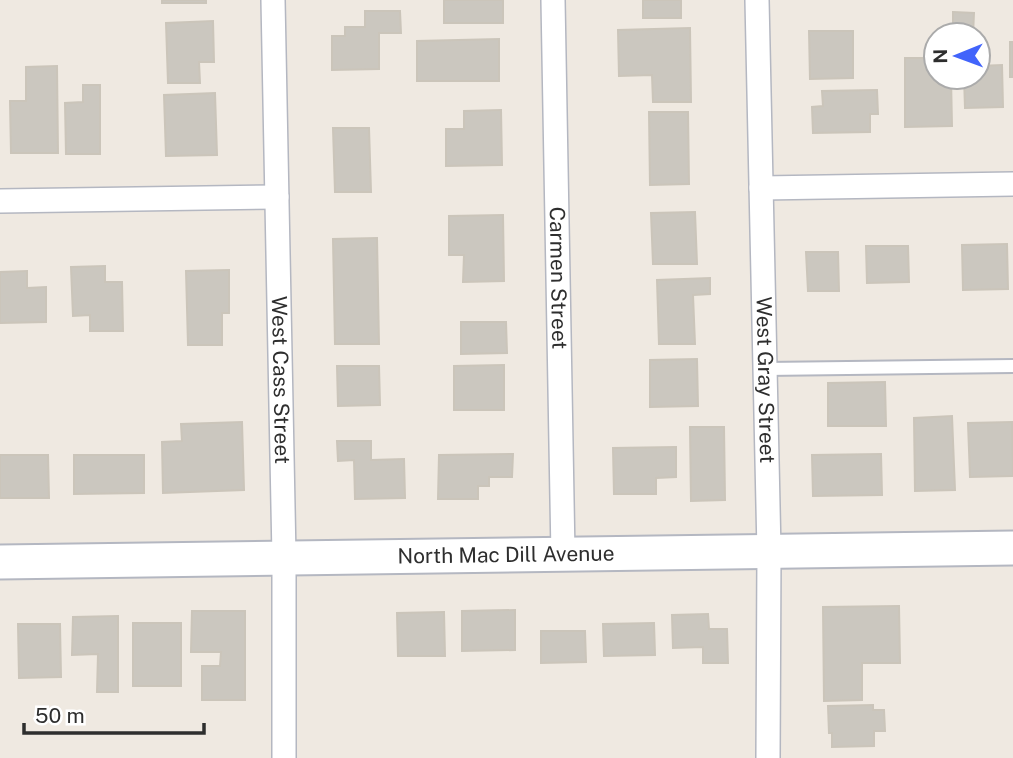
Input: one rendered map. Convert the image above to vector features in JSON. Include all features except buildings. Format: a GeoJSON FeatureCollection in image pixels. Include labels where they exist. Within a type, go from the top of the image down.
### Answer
{"type":"FeatureCollection","features":[{"type":"Feature","properties":{"kind":"street","name":"West Cass Street"},"geometry":{"type":"LineString","coordinates":[[273,0],[284,557],[284,758]]}},
{"type":"Feature","properties":{"kind":"street","name":"Carmen Street"},"geometry":{"type":"LineString","coordinates":[[553,0],[563,555]]}},
{"type":"Feature","properties":{"kind":"street","name":"West Gray Street"},"geometry":{"type":"LineString","coordinates":[[757,0],[769,552],[768,758]]}},
{"type":"Feature","properties":{"kind":"street"},"geometry":{"type":"LineString","coordinates":[[761,188],[1013,184]]}},
{"type":"Feature","properties":{"kind":"street"},"geometry":{"type":"LineString","coordinates":[[0,201],[277,197]]}},
{"type":"Feature","properties":{"kind":"street","name":"North Mac Dill Avenue"},"geometry":{"type":"LineString","coordinates":[[0,562],[1013,548]]}},
{"type":"Feature","properties":{"kind":"lane"},"geometry":{"type":"LineString","coordinates":[[765,369],[1013,366]]}}]}
